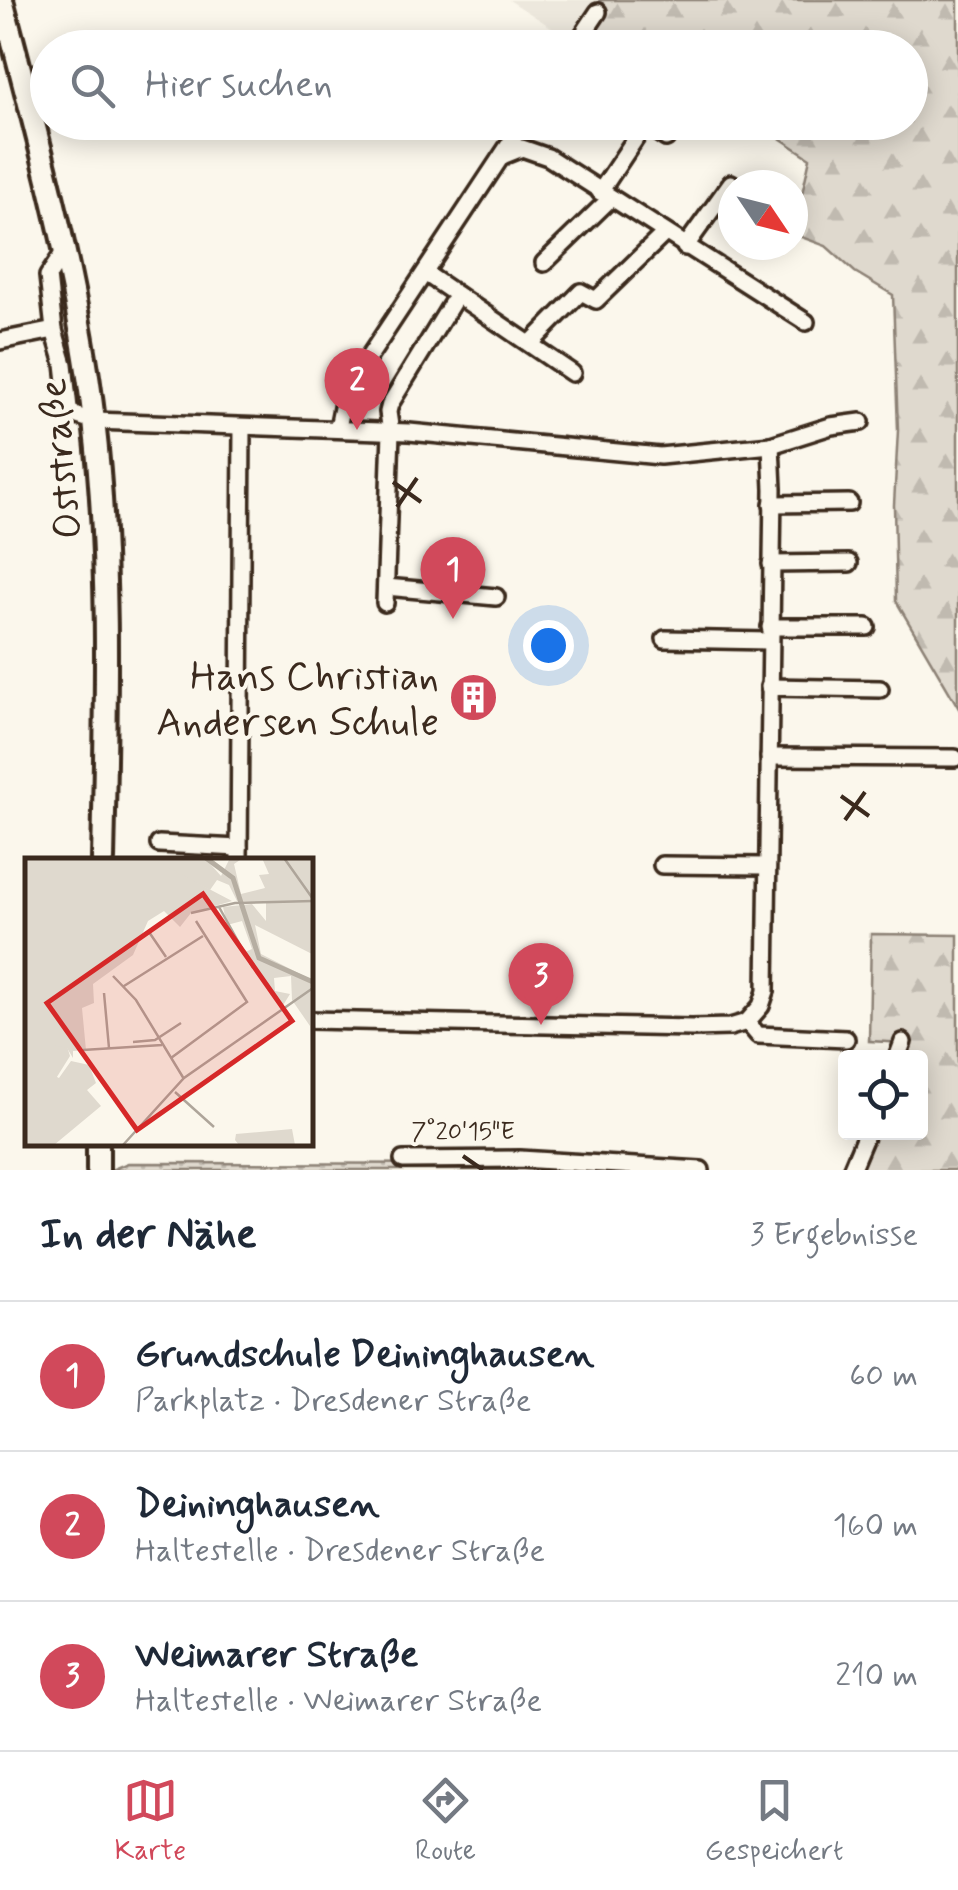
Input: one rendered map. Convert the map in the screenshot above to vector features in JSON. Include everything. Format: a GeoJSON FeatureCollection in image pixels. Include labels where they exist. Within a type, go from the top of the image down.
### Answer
{"type":"FeatureCollection","features":[{"type":"Feature","properties":{"kind":"main road","name":"Oststraße"},"geometry":{"type":"LineString","coordinates":[[2,0],[30,109]]}},
{"type":"Feature","properties":{"kind":"main road","name":"Oststraße"},"geometry":{"type":"LineString","coordinates":[[38,140],[66,249],[94,421],[105,595],[104,858]]}},
{"type":"Feature","properties":{"kind":"street"},"geometry":{"type":"LineString","coordinates":[[586,30],[598,12]]}},
{"type":"Feature","properties":{"kind":"street"},"geometry":{"type":"LineString","coordinates":[[338,428],[344,392],[512,140]]}},
{"type":"Feature","properties":{"kind":"street"},"geometry":{"type":"LineString","coordinates":[[544,263],[605,195],[635,140]]}},
{"type":"Feature","properties":{"kind":"street"},"geometry":{"type":"LineString","coordinates":[[502,156],[522,148],[548,157],[806,322]]}},
{"type":"Feature","properties":{"kind":"street"},"geometry":{"type":"LineString","coordinates":[[685,246],[718,200]]}},
{"type":"Feature","properties":{"kind":"street"},"geometry":{"type":"LineString","coordinates":[[530,344],[581,292],[596,300],[665,234]]}},
{"type":"Feature","properties":{"kind":"street"},"geometry":{"type":"LineString","coordinates":[[66,249],[48,276],[54,330],[64,364],[69,408],[74,415],[94,421],[409,432],[660,456],[771,444],[831,426],[861,422]]}},
{"type":"Feature","properties":{"kind":"street"},"geometry":{"type":"LineString","coordinates":[[425,273],[572,373]]}},
{"type":"Feature","properties":{"kind":"street"},"geometry":{"type":"LineString","coordinates":[[457,295],[388,412],[392,432],[386,595],[496,597]]}},
{"type":"Feature","properties":{"kind":"street"},"geometry":{"type":"LineString","coordinates":[[0,341],[54,330]]}},
{"type":"Feature","properties":{"kind":"street"},"geometry":{"type":"LineString","coordinates":[[159,844],[239,854],[242,426]]}},
{"type":"Feature","properties":{"kind":"street"},"geometry":{"type":"LineString","coordinates":[[312,1020],[730,1027],[747,1022],[761,1006],[766,991],[771,444]]}},
{"type":"Feature","properties":{"kind":"street"},"geometry":{"type":"LineString","coordinates":[[772,504],[849,503]]}},
{"type":"Feature","properties":{"kind":"street"},"geometry":{"type":"LineString","coordinates":[[771,564],[849,563]]}},
{"type":"Feature","properties":{"kind":"street"},"geometry":{"type":"LineString","coordinates":[[665,639],[866,628]]}},
{"type":"Feature","properties":{"kind":"street"},"geometry":{"type":"LineString","coordinates":[[769,687],[880,689]]}},
{"type":"Feature","properties":{"kind":"street"},"geometry":{"type":"LineString","coordinates":[[769,758],[955,758]]}},
{"type":"Feature","properties":{"kind":"street"},"geometry":{"type":"LineString","coordinates":[[662,865],[766,866]]}},
{"type":"Feature","properties":{"kind":"street"},"geometry":{"type":"LineString","coordinates":[[747,1022],[758,1035],[846,1039]]}},
{"type":"Feature","properties":{"kind":"street"},"geometry":{"type":"LineString","coordinates":[[850,1170],[863,1140]]}},
{"type":"Feature","properties":{"kind":"street"},"geometry":{"type":"LineString","coordinates":[[403,1160],[533,1160],[701,1170]]}},
{"type":"Feature","properties":{"kind":"shaded area"},"geometry":{"type":"Polygon","coordinates":[[[509,0],[600,0],[577,30],[556,30],[509,0]]]}},
{"type":"Feature","properties":{"kind":"green space"},"geometry":{"type":"Polygon","coordinates":[[[600,0],[958,0],[958,707],[896,601],[894,505],[898,430],[893,295],[855,272],[826,246],[808,239],[810,158],[783,140],[928,140],[928,30],[596,30],[583,25],[600,0]]]}},
{"type":"Feature","properties":{"kind":"green space"},"geometry":{"type":"Polygon","coordinates":[[[871,934],[958,935],[958,1170],[854,1170],[867,1140],[928,1140],[928,1050],[904,1050],[906,1043],[869,1041],[871,934]]]}},
{"type":"Feature","properties":{"kind":"green space"},"geometry":{"type":"Polygon","coordinates":[[[128,1163],[518,1164],[516,1170],[111,1170],[128,1163]]]}},
{"type":"Feature","properties":{"kind":"place","name":"Deininghausen"},"geometry":{"type":"Point","coordinates":[357,430]}},
{"type":"Feature","properties":{"kind":"place","name":"Grundschule Deininghausen"},"geometry":{"type":"Point","coordinates":[453,619]}},
{"type":"Feature","properties":{"kind":"place","name":"Hans Christian Andersen Schule"},"geometry":{"type":"Point","coordinates":[474,698]}},
{"type":"Feature","properties":{"kind":"place","name":"Weimarer Straße"},"geometry":{"type":"Point","coordinates":[541,1025]}}]}
